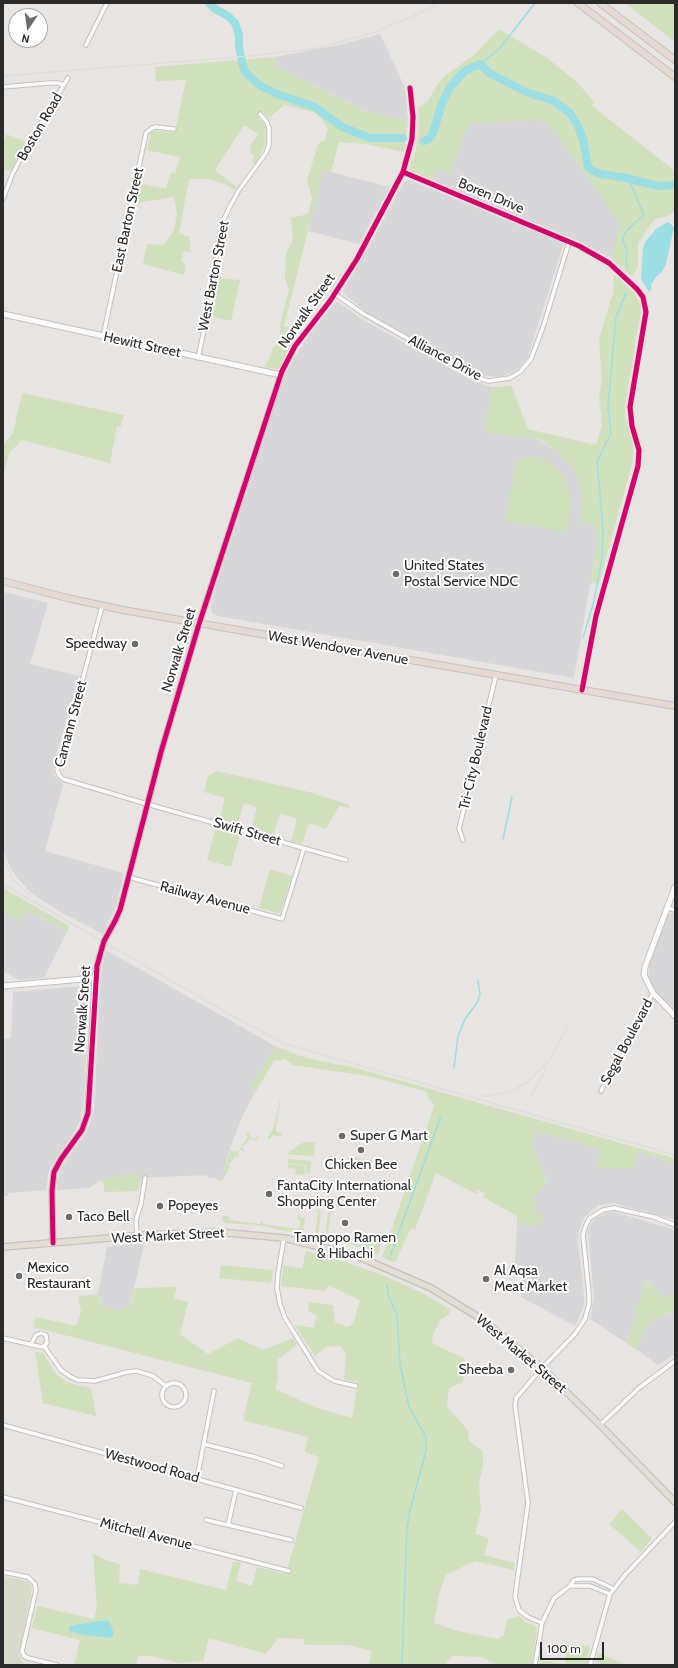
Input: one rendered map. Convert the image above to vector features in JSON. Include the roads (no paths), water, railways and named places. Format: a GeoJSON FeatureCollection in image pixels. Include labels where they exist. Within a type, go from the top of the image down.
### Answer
{"type":"FeatureCollection","features":[{"type":"Feature","properties":{"kind":"highway"},"geometry":{"type":"LineString","coordinates":[[578,3],[675,77]]}},
{"type":"Feature","properties":{"kind":"highway"},"geometry":{"type":"LineString","coordinates":[[600,3],[675,60]]}},
{"type":"Feature","properties":{"kind":"highway","name":"West Wendover Avenue"},"geometry":{"type":"LineString","coordinates":[[3,581],[102,606],[675,706]]}},
{"type":"Feature","properties":{"kind":"main road","name":"West Market Street"},"geometry":{"type":"LineString","coordinates":[[3,1248],[137,1235],[183,1232],[218,1232],[284,1238],[357,1256],[431,1288],[483,1320],[542,1368],[675,1502]]}},
{"type":"Feature","properties":{"kind":"street"},"geometry":{"type":"LineString","coordinates":[[86,45],[106,3]]}},
{"type":"Feature","properties":{"kind":"street","name":"Boston Road"},"geometry":{"type":"LineString","coordinates":[[3,199],[12,175],[24,152],[68,78]]}},
{"type":"Feature","properties":{"kind":"street"},"geometry":{"type":"LineString","coordinates":[[3,87],[48,83],[58,83],[64,85]]}},
{"type":"Feature","properties":{"kind":"street","name":"Norwalk Street"},"geometry":{"type":"LineString","coordinates":[[53,1243],[52,1191],[54,1172],[60,1159],[82,1130],[88,1113],[95,978],[104,941],[118,916],[147,804],[199,624],[280,375],[295,346],[335,294],[357,259],[403,172],[412,139],[413,117],[410,88]]}},
{"type":"Feature","properties":{"kind":"street","name":"West Barton Street"},"geometry":{"type":"LineString","coordinates":[[198,358],[213,288],[217,248],[222,224],[239,190],[266,153],[269,145],[270,128],[260,114]]}},
{"type":"Feature","properties":{"kind":"street","name":"East Barton Street"},"geometry":{"type":"LineString","coordinates":[[103,337],[146,133],[152,128],[156,127],[174,129]]}},
{"type":"Feature","properties":{"kind":"street","name":"Boren Drive"},"geometry":{"type":"LineString","coordinates":[[403,172],[591,252],[609,263],[637,289],[643,297],[646,312],[630,407],[632,426],[639,450],[638,466],[596,616],[582,690]]}},
{"type":"Feature","properties":{"kind":"street","name":"Alliance Drive"},"geometry":{"type":"LineString","coordinates":[[335,294],[364,314],[476,377],[488,380],[504,379],[520,372],[531,359],[544,324],[569,242]]}},
{"type":"Feature","properties":{"kind":"street","name":"Hewitt Street"},"geometry":{"type":"LineString","coordinates":[[3,314],[280,375]]}},
{"type":"Feature","properties":{"kind":"street","name":"Camann Street"},"geometry":{"type":"LineString","coordinates":[[102,606],[57,772],[63,779],[147,804]]}},
{"type":"Feature","properties":{"kind":"street","name":"Tri-City Boulevard"},"geometry":{"type":"LineString","coordinates":[[464,840],[459,829],[496,675]]}},
{"type":"Feature","properties":{"kind":"street","name":"Swift Street"},"geometry":{"type":"LineString","coordinates":[[147,804],[346,860]]}},
{"type":"Feature","properties":{"kind":"street","name":"Railway Avenue"},"geometry":{"type":"LineString","coordinates":[[128,878],[282,918],[304,848]]}},
{"type":"Feature","properties":{"kind":"street"},"geometry":{"type":"LineString","coordinates":[[675,887],[645,967],[644,975],[653,994],[675,1016]]}},
{"type":"Feature","properties":{"kind":"street"},"geometry":{"type":"LineString","coordinates":[[667,908],[675,910]]}},
{"type":"Feature","properties":{"kind":"street"},"geometry":{"type":"LineString","coordinates":[[3,986],[95,978]]}},
{"type":"Feature","properties":{"kind":"street","name":"Segal Boulevard"},"geometry":{"type":"LineString","coordinates":[[601,1091],[653,994]]}},
{"type":"Feature","properties":{"kind":"street"},"geometry":{"type":"LineString","coordinates":[[137,1235],[136,1220],[141,1204],[145,1178]]}},
{"type":"Feature","properties":{"kind":"street"},"geometry":{"type":"LineString","coordinates":[[542,1623],[528,1618],[519,1610],[515,1597],[528,1503],[515,1405],[516,1398],[542,1368],[575,1334],[586,1314],[589,1294],[583,1235],[590,1218],[603,1210],[614,1208],[654,1217],[675,1225]]}},
{"type":"Feature","properties":{"kind":"street"},"geometry":{"type":"LineString","coordinates":[[284,1238],[277,1288],[283,1314],[318,1371],[334,1381],[356,1386]]}},
{"type":"Feature","properties":{"kind":"street"},"geometry":{"type":"LineString","coordinates":[[31,1344],[34,1337],[41,1334],[47,1338],[47,1343],[44,1346]]}},
{"type":"Feature","properties":{"kind":"street"},"geometry":{"type":"LineString","coordinates":[[3,1338],[44,1346],[61,1370],[78,1380],[95,1381],[127,1372],[137,1371],[153,1376],[166,1386]]}},
{"type":"Feature","properties":{"kind":"street"},"geometry":{"type":"LineString","coordinates":[[600,1425],[639,1388],[675,1361]]}},
{"type":"Feature","properties":{"kind":"street"},"geometry":{"type":"LineString","coordinates":[[170,1383],[176,1383],[183,1387],[185,1397],[182,1403],[172,1406],[165,1402],[162,1393],[166,1386],[170,1383]]}},
{"type":"Feature","properties":{"kind":"street"},"geometry":{"type":"LineString","coordinates":[[197,1478],[214,1392]]}},
{"type":"Feature","properties":{"kind":"street","name":"Westwood Road"},"geometry":{"type":"LineString","coordinates":[[3,1425],[301,1508]]}},
{"type":"Feature","properties":{"kind":"street"},"geometry":{"type":"LineString","coordinates":[[204,1444],[282,1466]]}},
{"type":"Feature","properties":{"kind":"street"},"geometry":{"type":"LineString","coordinates":[[228,1525],[236,1490]]}},
{"type":"Feature","properties":{"kind":"street","name":"Mitchell Avenue"},"geometry":{"type":"LineString","coordinates":[[3,1497],[288,1571]]}},
{"type":"Feature","properties":{"kind":"street"},"geometry":{"type":"LineString","coordinates":[[206,1520],[291,1540]]}},
{"type":"Feature","properties":{"kind":"street"},"geometry":{"type":"LineString","coordinates":[[590,1665],[610,1594],[675,1522]]}},
{"type":"Feature","properties":{"kind":"street"},"geometry":{"type":"LineString","coordinates":[[3,1572],[28,1577],[35,1584],[36,1590],[22,1651],[24,1656],[57,1665]]}},
{"type":"Feature","properties":{"kind":"street"},"geometry":{"type":"LineString","coordinates":[[535,1665],[542,1623],[554,1598],[570,1586],[574,1580],[583,1578],[598,1581],[614,1589]]}},
{"type":"Feature","properties":{"kind":"street"},"geometry":{"type":"LineString","coordinates":[[570,1586],[590,1586],[610,1594]]}},
{"type":"Feature","properties":{"kind":"water"},"geometry":{"type":"Polygon","coordinates":[[[668,222],[674,227],[666,264],[662,272],[656,277],[651,285],[652,289],[649,292],[641,279],[643,249],[645,242],[656,229],[668,222]]]}},
{"type":"Feature","properties":{"kind":"water"},"geometry":{"type":"Polygon","coordinates":[[[106,1620],[110,1622],[114,1635],[111,1638],[84,1635],[70,1631],[69,1629],[70,1626],[106,1620]]]}},
{"type":"Feature","properties":{"kind":"waterway"},"geometry":{"type":"LineString","coordinates":[[209,3],[215,9],[228,16],[235,23],[239,35],[239,47],[244,70],[261,86],[277,94],[315,107],[342,127],[370,138],[403,138]]}},
{"type":"Feature","properties":{"kind":"waterway"},"geometry":{"type":"LineString","coordinates":[[480,64],[500,48],[535,3]]}},
{"type":"Feature","properties":{"kind":"waterway"},"geometry":{"type":"LineString","coordinates":[[424,141],[429,139],[433,133],[442,103],[450,87],[466,70],[480,64],[489,73],[526,92],[554,101],[570,113],[578,126],[583,139],[588,167],[593,171],[658,186],[675,185]]}},
{"type":"Feature","properties":{"kind":"waterway"},"geometry":{"type":"LineString","coordinates":[[626,178],[632,187],[643,213],[643,216],[627,230],[623,237],[627,251],[626,262],[628,267]]}},
{"type":"Feature","properties":{"kind":"waterway"},"geometry":{"type":"LineString","coordinates":[[583,638],[594,601],[602,557],[603,529],[597,462],[611,433],[608,407],[616,317],[626,293]]}},
{"type":"Feature","properties":{"kind":"waterway"},"geometry":{"type":"LineString","coordinates":[[503,839],[512,797]]}},
{"type":"Feature","properties":{"kind":"waterway"},"geometry":{"type":"LineString","coordinates":[[454,1068],[458,1036],[465,1019],[477,1003],[480,995],[478,980]]}},
{"type":"Feature","properties":{"kind":"waterway"},"geometry":{"type":"LineString","coordinates":[[391,1254],[441,1116]]}},
{"type":"Feature","properties":{"kind":"waterway"},"geometry":{"type":"LineString","coordinates":[[387,1285],[388,1295],[397,1315],[400,1364],[409,1407],[426,1437],[426,1451],[410,1510],[407,1528],[402,1665]]}},
{"type":"Feature","properties":{"kind":"railway"},"geometry":{"type":"LineString","coordinates":[[3,76],[249,56],[317,48],[373,33],[439,3]]}},
{"type":"Feature","properties":{"kind":"railway"},"geometry":{"type":"LineString","coordinates":[[3,855],[13,880],[29,894]]}},
{"type":"Feature","properties":{"kind":"railway"},"geometry":{"type":"LineString","coordinates":[[3,884],[236,1018],[285,1044],[675,1155]]}},
{"type":"Feature","properties":{"kind":"railway"},"geometry":{"type":"LineString","coordinates":[[480,1096],[490,1096],[514,1090],[529,1081],[551,1058],[568,1026]]}},
{"type":"Feature","properties":{"kind":"railway"},"geometry":{"type":"LineString","coordinates":[[530,1098],[546,1069]]}},
{"type":"Feature","properties":{"kind":"place","name":"United States Postal Service NDC"},"geometry":{"type":"Point","coordinates":[396,574]}},
{"type":"Feature","properties":{"kind":"place","name":"Speedway"},"geometry":{"type":"Point","coordinates":[135,644]}},
{"type":"Feature","properties":{"kind":"place","name":"Super G Mart"},"geometry":{"type":"Point","coordinates":[342,1136]}},
{"type":"Feature","properties":{"kind":"place","name":"Chicken Bee"},"geometry":{"type":"Point","coordinates":[361,1150]}},
{"type":"Feature","properties":{"kind":"place","name":"FantaCity International Shopping Center"},"geometry":{"type":"Point","coordinates":[269,1194]}},
{"type":"Feature","properties":{"kind":"place","name":"Popeyes"},"geometry":{"type":"Point","coordinates":[160,1206]}},
{"type":"Feature","properties":{"kind":"place","name":"Taco Bell"},"geometry":{"type":"Point","coordinates":[69,1217]}},
{"type":"Feature","properties":{"kind":"place","name":"Tampopo Ramen & Hibachi"},"geometry":{"type":"Point","coordinates":[345,1223]}},
{"type":"Feature","properties":{"kind":"place","name":"Mexico Restaurant"},"geometry":{"type":"Point","coordinates":[19,1276]}},
{"type":"Feature","properties":{"kind":"place","name":"Al Aqsa Meat Market"},"geometry":{"type":"Point","coordinates":[486,1279]}},
{"type":"Feature","properties":{"kind":"place","name":"Sheeba"},"geometry":{"type":"Point","coordinates":[511,1370]}}]}
